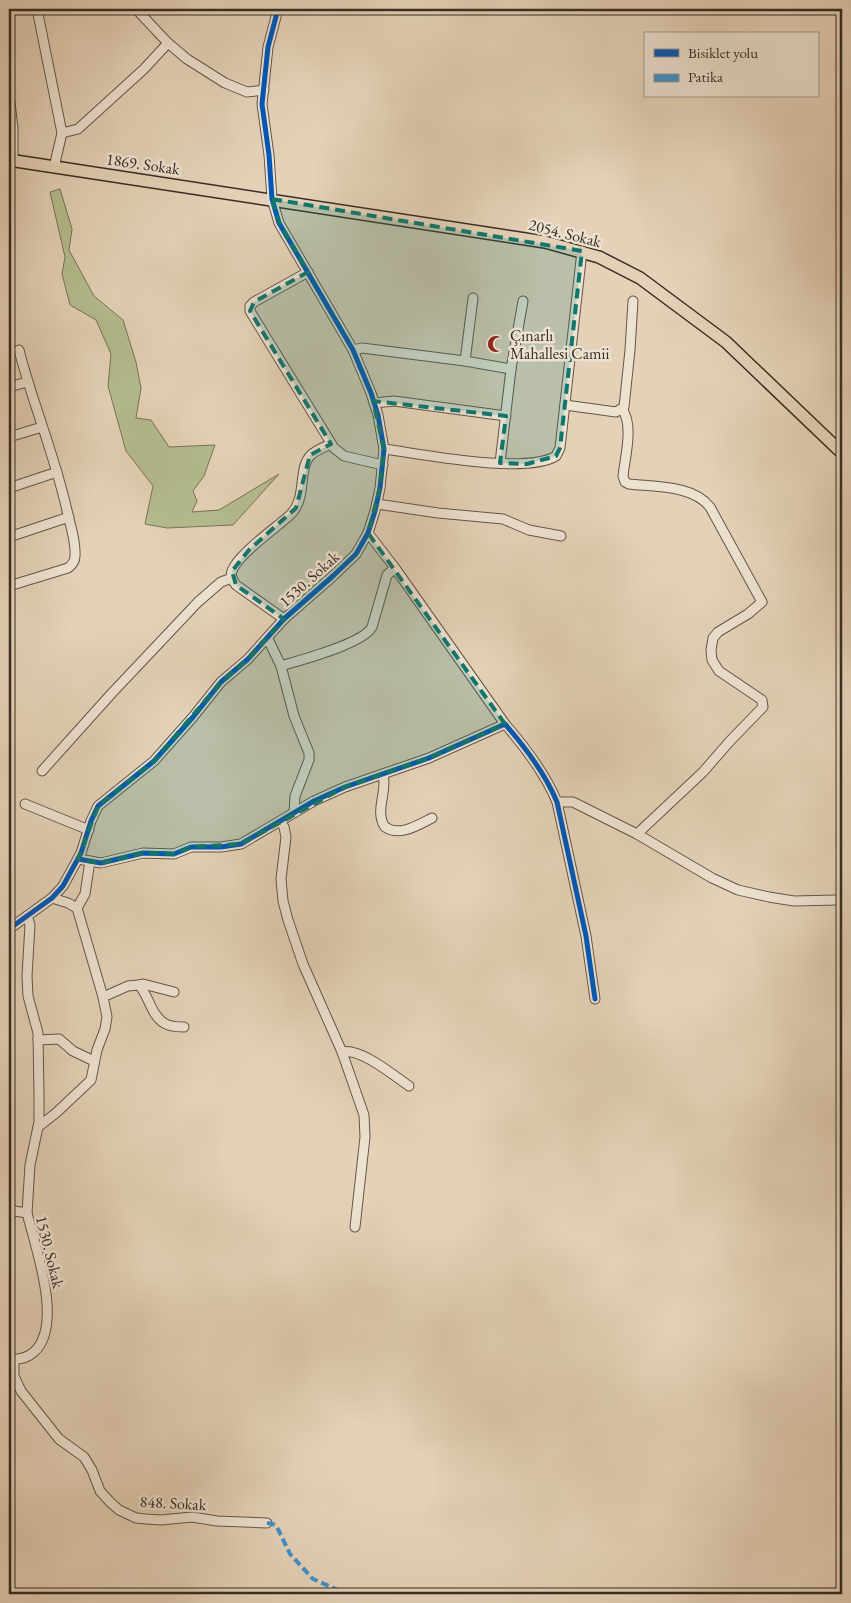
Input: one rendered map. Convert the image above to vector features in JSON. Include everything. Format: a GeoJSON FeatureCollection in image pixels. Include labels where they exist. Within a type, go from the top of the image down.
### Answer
{"type":"FeatureCollection","features":[{"type":"Feature","properties":{"kind":"main road","name":"1869. Sokak"},"geometry":{"type":"LineString","coordinates":[[11,161],[272,199]]}},
{"type":"Feature","properties":{"kind":"main road","name":"2054. Sokak"},"geometry":{"type":"LineString","coordinates":[[272,199],[544,242],[599,257],[640,278],[726,342],[842,453]]}},
{"type":"Feature","properties":{"kind":"street"},"geometry":{"type":"LineString","coordinates":[[37,9],[62,133],[54,167]]}},
{"type":"Feature","properties":{"kind":"street"},"geometry":{"type":"LineString","coordinates":[[136,9],[168,44],[187,59],[225,83],[246,92],[264,90]]}},
{"type":"Feature","properties":{"kind":"street","name":"1530. Sokak"},"geometry":{"type":"LineString","coordinates":[[9,929],[52,898],[63,886],[78,859],[98,806],[154,761],[221,682],[268,639],[284,619],[356,554],[368,533],[377,504],[384,449],[374,403],[353,350],[279,223],[272,199],[269,155],[262,104],[268,48],[278,9]]}},
{"type":"Feature","properties":{"kind":"street"},"geometry":{"type":"LineString","coordinates":[[62,133],[78,128],[144,69],[168,44]]}},
{"type":"Feature","properties":{"kind":"street"},"geometry":{"type":"LineString","coordinates":[[9,94],[13,128],[11,161]]}},
{"type":"Feature","properties":{"kind":"street"},"geometry":{"type":"LineString","coordinates":[[384,449],[500,463],[527,464],[542,462],[556,456],[560,448],[582,251]]}},
{"type":"Feature","properties":{"kind":"street"},"geometry":{"type":"LineString","coordinates":[[308,272],[254,302],[250,306],[250,311],[337,451],[344,456],[383,465]]}},
{"type":"Feature","properties":{"kind":"street"},"geometry":{"type":"LineString","coordinates":[[465,361],[473,298]]}},
{"type":"Feature","properties":{"kind":"street"},"geometry":{"type":"LineString","coordinates":[[500,463],[511,369],[523,301]]}},
{"type":"Feature","properties":{"kind":"street"},"geometry":{"type":"LineString","coordinates":[[622,409],[625,401],[633,301]]}},
{"type":"Feature","properties":{"kind":"street"},"geometry":{"type":"LineString","coordinates":[[353,350],[362,348],[465,361],[511,369]]}},
{"type":"Feature","properties":{"kind":"street"},"geometry":{"type":"LineString","coordinates":[[9,586],[65,570],[75,559],[69,517],[57,472],[27,382],[19,350]]}},
{"type":"Feature","properties":{"kind":"street"},"geometry":{"type":"LineString","coordinates":[[9,387],[27,382]]}},
{"type":"Feature","properties":{"kind":"street"},"geometry":{"type":"LineString","coordinates":[[374,403],[394,401],[506,416]]}},
{"type":"Feature","properties":{"kind":"street"},"geometry":{"type":"LineString","coordinates":[[565,405],[613,412],[622,409]]}},
{"type":"Feature","properties":{"kind":"street"},"geometry":{"type":"LineString","coordinates":[[622,409],[627,416],[629,426],[623,476],[625,482],[689,492],[703,499],[710,507],[762,602],[748,614],[718,632],[712,642],[711,650],[712,660],[716,667],[737,684],[762,700],[764,706],[697,778],[637,834]]}},
{"type":"Feature","properties":{"kind":"street"},"geometry":{"type":"LineString","coordinates":[[9,437],[42,427]]}},
{"type":"Feature","properties":{"kind":"street"},"geometry":{"type":"LineString","coordinates":[[284,619],[236,585],[232,578],[232,571],[237,562],[296,508],[300,498],[306,462],[310,456],[331,444]]}},
{"type":"Feature","properties":{"kind":"street"},"geometry":{"type":"LineString","coordinates":[[9,488],[57,472]]}},
{"type":"Feature","properties":{"kind":"street"},"geometry":{"type":"LineString","coordinates":[[377,504],[444,514],[503,519],[529,530],[561,536]]}},
{"type":"Feature","properties":{"kind":"street"},"geometry":{"type":"LineString","coordinates":[[9,537],[69,517]]}},
{"type":"Feature","properties":{"kind":"street"},"geometry":{"type":"LineString","coordinates":[[368,533],[395,568],[505,724],[519,740],[552,790],[557,802],[582,914],[595,999]]}},
{"type":"Feature","properties":{"kind":"street"},"geometry":{"type":"LineString","coordinates":[[281,666],[322,654],[367,634],[372,627],[387,575],[395,568]]}},
{"type":"Feature","properties":{"kind":"street"},"geometry":{"type":"LineString","coordinates":[[42,771],[198,602],[221,582],[232,578]]}},
{"type":"Feature","properties":{"kind":"street"},"geometry":{"type":"LineString","coordinates":[[268,639],[281,666],[294,716],[309,753],[296,788],[294,813]]}},
{"type":"Feature","properties":{"kind":"street"},"geometry":{"type":"LineString","coordinates":[[78,859],[101,863],[143,852],[174,854],[191,847],[241,844],[294,813],[345,787],[429,758],[505,724]]}},
{"type":"Feature","properties":{"kind":"street"},"geometry":{"type":"LineString","coordinates":[[383,774],[385,786],[380,816],[385,827],[392,831],[398,831],[408,829],[432,818]]}},
{"type":"Feature","properties":{"kind":"street"},"geometry":{"type":"LineString","coordinates":[[557,802],[573,802],[637,834],[712,878],[738,890],[781,899],[808,902],[837,900]]}},
{"type":"Feature","properties":{"kind":"street"},"geometry":{"type":"LineString","coordinates":[[25,804],[89,830]]}},
{"type":"Feature","properties":{"kind":"street"},"geometry":{"type":"LineString","coordinates":[[280,821],[286,833],[286,847],[281,879],[282,894],[288,920],[303,964],[342,1052],[364,1115],[365,1136],[356,1227]]}},
{"type":"Feature","properties":{"kind":"street"},"geometry":{"type":"LineString","coordinates":[[77,908],[85,894],[90,861]]}},
{"type":"Feature","properties":{"kind":"street"},"geometry":{"type":"LineString","coordinates":[[38,1127],[56,1114],[91,1080],[94,1062],[107,1017],[77,908],[68,902],[52,898]]}},
{"type":"Feature","properties":{"kind":"street"},"geometry":{"type":"LineString","coordinates":[[27,916],[30,925],[27,976],[28,996],[36,1023],[38,1040],[39,1097],[38,1127],[30,1165],[27,1213]]}},
{"type":"Feature","properties":{"kind":"street"},"geometry":{"type":"LineString","coordinates":[[103,997],[128,986],[143,984],[174,992]]}},
{"type":"Feature","properties":{"kind":"street"},"geometry":{"type":"LineString","coordinates":[[139,985],[148,997],[156,1015],[164,1023],[184,1027]]}},
{"type":"Feature","properties":{"kind":"street"},"geometry":{"type":"LineString","coordinates":[[38,1040],[59,1039],[73,1051],[94,1062]]}},
{"type":"Feature","properties":{"kind":"street"},"geometry":{"type":"LineString","coordinates":[[342,1052],[348,1050],[372,1061],[409,1086]]}},
{"type":"Feature","properties":{"kind":"street","name":"1530. Sokak"},"geometry":{"type":"LineString","coordinates":[[9,1206],[14,1211],[27,1213],[46,1290],[46,1328],[42,1342],[29,1356],[12,1359]]}},
{"type":"Feature","properties":{"kind":"street","name":"848. Sokak"},"geometry":{"type":"LineString","coordinates":[[12,1359],[14,1376],[21,1391],[58,1439],[84,1456],[100,1491],[120,1510],[136,1518],[146,1519],[161,1520],[192,1517],[217,1521],[267,1523]]}},
{"type":"Feature","properties":{"kind":"highlighted area"},"geometry":{"type":"Polygon","coordinates":[[[272,199],[582,251],[560,448],[556,456],[527,464],[500,463],[506,416],[373,401],[384,449],[380,488],[368,533],[505,724],[429,758],[345,787],[241,844],[191,847],[174,854],[143,853],[101,863],[78,859],[98,806],[154,761],[221,682],[248,659],[284,619],[236,585],[232,571],[249,550],[296,508],[310,455],[331,444],[250,311],[254,302],[308,272],[279,223],[272,199]]]}},
{"type":"Feature","properties":{"kind":"green space"},"geometry":{"type":"Polygon","coordinates":[[[60,189],[72,229],[69,250],[94,296],[123,320],[136,362],[141,388],[136,418],[151,420],[169,447],[215,445],[204,476],[193,491],[197,501],[192,512],[219,510],[279,474],[233,525],[167,528],[145,524],[153,486],[126,451],[108,386],[111,354],[96,320],[70,305],[62,274],[65,257],[50,192],[60,189]]]}},
{"type":"Feature","properties":{"kind":"marked path"},"geometry":{"type":"LineString","coordinates":[[267,1523],[277,1527],[290,1554],[313,1579],[338,1590],[372,1594]]}},
{"type":"Feature","properties":{"kind":"cycle path"},"geometry":{"type":"LineString","coordinates":[[9,929],[52,898],[63,886],[81,853],[98,806],[154,761],[221,682],[248,659],[284,619],[356,554],[368,533],[375,511],[380,488],[384,449],[378,415],[371,393],[353,350],[279,223],[272,199],[269,155],[262,104],[268,47],[278,9]]}},
{"type":"Feature","properties":{"kind":"cycle path"},"geometry":{"type":"LineString","coordinates":[[78,859],[101,863],[143,853],[174,854],[191,847],[221,847],[241,844],[314,801],[345,787],[429,758],[505,724],[534,761],[547,781],[557,802],[586,936],[595,999]]}},
{"type":"Feature","properties":{"kind":"place","name":"Çınarlı Mahallesi Camii"},"geometry":{"type":"Point","coordinates":[496,344]}}]}
